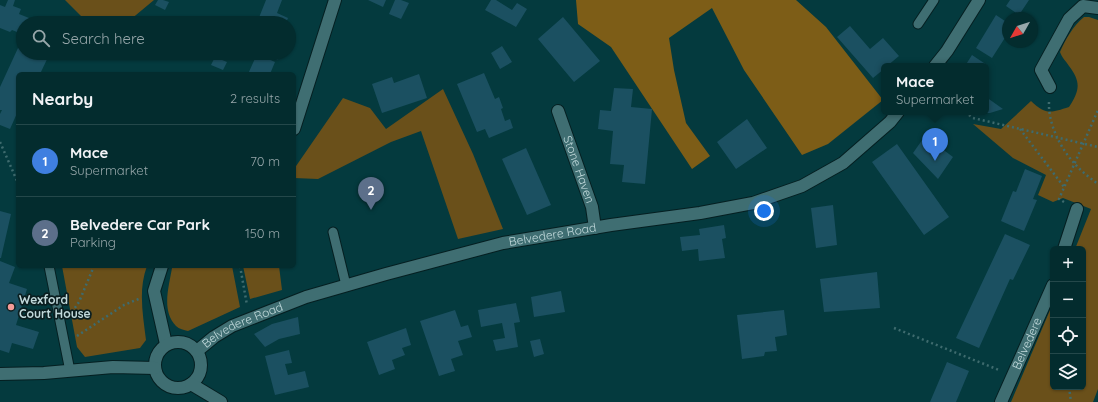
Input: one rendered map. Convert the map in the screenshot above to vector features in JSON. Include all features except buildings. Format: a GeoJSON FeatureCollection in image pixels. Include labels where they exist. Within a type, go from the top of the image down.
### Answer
{"type":"FeatureCollection","features":[{"type":"Feature","properties":{"kind":"street"},"geometry":{"type":"LineString","coordinates":[[296,122],[335,0]]}},
{"type":"Feature","properties":{"kind":"street"},"geometry":{"type":"LineString","coordinates":[[937,63],[947,51],[979,0]]}},
{"type":"Feature","properties":{"kind":"street"},"geometry":{"type":"LineString","coordinates":[[1050,87],[1041,70],[1069,20],[1083,6],[1098,8]]}},
{"type":"Feature","properties":{"kind":"street","name":"Stone Haven"},"geometry":{"type":"LineString","coordinates":[[558,111],[592,207],[595,228]]}},
{"type":"Feature","properties":{"kind":"street","name":"Belvedere Road"},"geometry":{"type":"LineString","coordinates":[[197,351],[232,326],[306,297],[503,243],[700,213],[752,203],[802,186],[843,163],[890,122],[896,115]]}},
{"type":"Feature","properties":{"kind":"street"},"geometry":{"type":"LineString","coordinates":[[1065,246],[1077,209]]}},
{"type":"Feature","properties":{"kind":"street"},"geometry":{"type":"LineString","coordinates":[[161,268],[154,291],[166,344]]}},
{"type":"Feature","properties":{"kind":"street","name":"Belvedere"},"geometry":{"type":"LineString","coordinates":[[1001,402],[1050,292]]}},
{"type":"Feature","properties":{"kind":"street"},"geometry":{"type":"LineString","coordinates":[[172,342],[186,342],[197,351],[200,357],[200,372],[191,384],[176,388],[162,382],[157,376],[155,361],[157,355],[166,344],[172,342]]}},
{"type":"Feature","properties":{"kind":"street"},"geometry":{"type":"LineString","coordinates":[[0,374],[44,373],[113,367],[155,368]]}},
{"type":"Feature","properties":{"kind":"street"},"geometry":{"type":"LineString","coordinates":[[191,384],[220,402]]}},
{"type":"Feature","properties":{"kind":"lane"},"geometry":{"type":"LineString","coordinates":[[918,24],[934,0]]}},
{"type":"Feature","properties":{"kind":"lane"},"geometry":{"type":"LineString","coordinates":[[333,232],[346,286]]}},
{"type":"Feature","properties":{"kind":"lane"},"geometry":{"type":"LineString","coordinates":[[49,268],[70,371]]}},
{"type":"Feature","properties":{"kind":"path"},"geometry":{"type":"LineString","coordinates":[[1050,87],[1049,112],[1057,137],[1074,164],[1098,184]]}},
{"type":"Feature","properties":{"kind":"path"},"geometry":{"type":"LineString","coordinates":[[1077,209],[1059,199],[1098,110]]}},
{"type":"Feature","properties":{"kind":"path"},"geometry":{"type":"LineString","coordinates":[[970,115],[973,118],[1098,147]]}},
{"type":"Feature","properties":{"kind":"path"},"geometry":{"type":"LineString","coordinates":[[1020,129],[1064,187]]}},
{"type":"Feature","properties":{"kind":"path"},"geometry":{"type":"LineString","coordinates":[[0,142],[16,178]]}},
{"type":"Feature","properties":{"kind":"path"},"geometry":{"type":"LineString","coordinates":[[61,327],[80,302],[93,268]]}},
{"type":"Feature","properties":{"kind":"path"},"geometry":{"type":"LineString","coordinates":[[240,268],[248,306],[253,318]]}},
{"type":"Feature","properties":{"kind":"path"},"geometry":{"type":"LineString","coordinates":[[65,344],[124,305],[140,298],[156,297]]}},
{"type":"Feature","properties":{"kind":"path"},"geometry":{"type":"LineString","coordinates":[[894,328],[1013,375]]}},
{"type":"Feature","properties":{"kind":"path"},"geometry":{"type":"LineString","coordinates":[[1069,390],[1071,402]]}},
{"type":"Feature","properties":{"kind":"shaded area"},"geometry":{"type":"Polygon","coordinates":[[[65,0],[154,0],[135,16],[81,16],[65,0]]]}},
{"type":"Feature","properties":{"kind":"shaded area"},"geometry":{"type":"Polygon","coordinates":[[[576,0],[796,0],[826,27],[881,97],[881,102],[828,144],[802,155],[744,70],[712,8],[669,38],[674,70],[686,123],[710,156],[692,169],[611,47],[578,24],[576,0]]]}},
{"type":"Feature","properties":{"kind":"shaded area"},"geometry":{"type":"Polygon","coordinates":[[[1084,17],[1098,20],[1098,389],[1093,402],[1011,402],[1050,310],[1050,390],[1086,390],[1086,246],[1076,246],[1091,209],[1063,198],[1053,202],[1038,195],[1046,175],[1013,158],[973,124],[1001,129],[1031,101],[1036,106],[1048,112],[1069,107],[1078,86],[1076,77],[1060,52],[1076,25],[1084,17]]]}},
{"type":"Feature","properties":{"kind":"shaded area"},"geometry":{"type":"Polygon","coordinates":[[[443,89],[473,154],[503,229],[458,239],[421,131],[391,142],[318,179],[296,178],[296,166],[343,98],[370,108],[386,129],[443,89]]]}},
{"type":"Feature","properties":{"kind":"shaded area"},"geometry":{"type":"Polygon","coordinates":[[[62,268],[146,268],[142,293],[146,340],[140,348],[85,357],[77,347],[62,268]]]}},
{"type":"Feature","properties":{"kind":"shaded area"},"geometry":{"type":"Polygon","coordinates":[[[172,268],[232,268],[240,307],[188,331],[179,328],[171,320],[167,306],[172,268]]]}},
{"type":"Feature","properties":{"kind":"shaded area"},"geometry":{"type":"Polygon","coordinates":[[[243,268],[279,268],[282,290],[250,299],[243,268]]]}},
{"type":"Feature","properties":{"kind":"place","name":"Mace"},"geometry":{"type":"Point","coordinates":[935,161]}},
{"type":"Feature","properties":{"kind":"place","name":"Belvedere Car Park"},"geometry":{"type":"Point","coordinates":[371,210]}},
{"type":"Feature","properties":{"kind":"place","name":"Wexford Court House"},"geometry":{"type":"Point","coordinates":[11,307]}}]}
